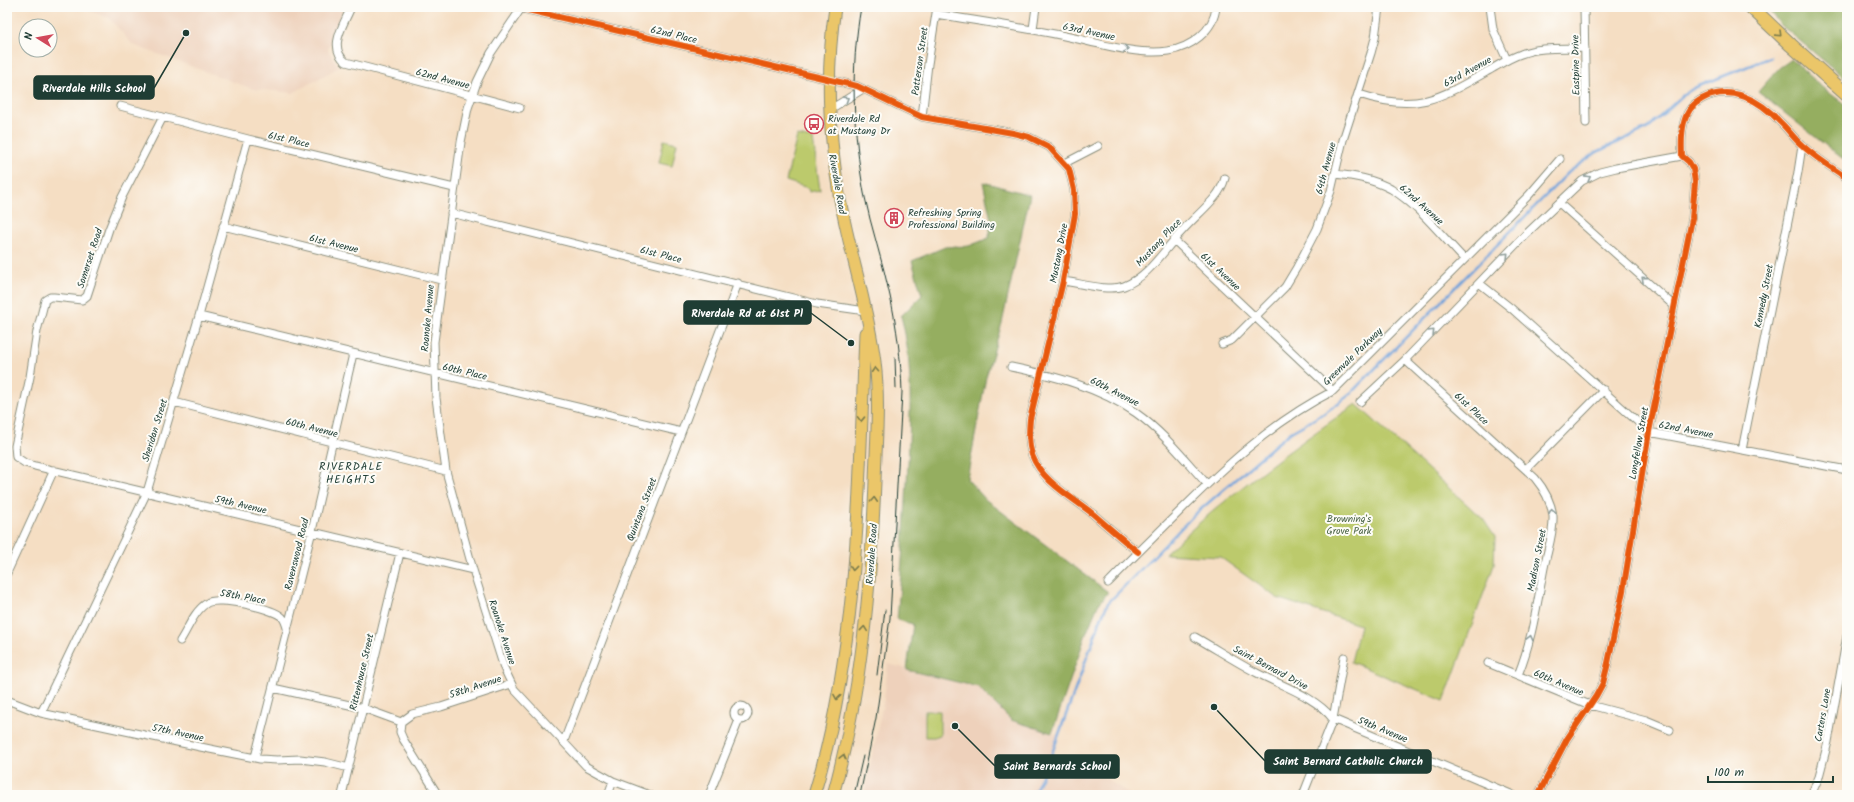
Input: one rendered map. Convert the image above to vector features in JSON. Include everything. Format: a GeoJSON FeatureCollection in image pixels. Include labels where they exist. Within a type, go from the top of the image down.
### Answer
{"type":"FeatureCollection","features":[{"type":"Feature","properties":{"kind":"highway"},"geometry":{"type":"LineString","coordinates":[[1751,7],[1790,45],[1847,95]]}},
{"type":"Feature","properties":{"kind":"main road","name":"Riverdale Road"},"geometry":{"type":"LineString","coordinates":[[833,795],[844,755],[861,658],[871,557],[878,402],[875,362],[866,311],[839,193],[833,154],[828,80],[830,43],[836,7]]}},
{"type":"Feature","properties":{"kind":"main road","name":"Riverdale Road"},"geometry":{"type":"LineString","coordinates":[[814,795],[828,744],[846,646],[856,540],[866,311]]}},
{"type":"Feature","properties":{"kind":"street","name":"62nd Avenue"},"geometry":{"type":"LineString","coordinates":[[351,7],[337,40],[337,52],[346,62],[520,108]]}},
{"type":"Feature","properties":{"kind":"street","name":"62nd Place"},"geometry":{"type":"LineString","coordinates":[[519,7],[828,80]]}},
{"type":"Feature","properties":{"kind":"street","name":"Roanoke Avenue"},"geometry":{"type":"LineString","coordinates":[[511,684],[497,647],[473,570],[446,471],[436,398],[434,336],[454,188],[464,124],[471,95],[491,53],[519,7]]}},
{"type":"Feature","properties":{"kind":"street"},"geometry":{"type":"LineString","coordinates":[[1033,29],[1036,7]]}},
{"type":"Feature","properties":{"kind":"street","name":"63rd Avenue"},"geometry":{"type":"LineString","coordinates":[[937,11],[1117,47],[1144,51],[1168,51],[1189,44],[1206,30],[1212,23],[1216,7]]}},
{"type":"Feature","properties":{"kind":"street","name":"64th Avenue"},"geometry":{"type":"LineString","coordinates":[[1255,316],[1285,287],[1298,267],[1317,229],[1335,174],[1348,122],[1375,38],[1378,7]]}},
{"type":"Feature","properties":{"kind":"street"},"geometry":{"type":"LineString","coordinates":[[1490,7],[1493,29],[1507,60]]}},
{"type":"Feature","properties":{"kind":"street","name":"Eastpine Drive"},"geometry":{"type":"LineString","coordinates":[[1584,7],[1586,123]]}},
{"type":"Feature","properties":{"kind":"street","name":"Patterson Street"},"geometry":{"type":"LineString","coordinates":[[922,117],[937,11]]}},
{"type":"Feature","properties":{"kind":"street","name":"63rd Avenue"},"geometry":{"type":"LineString","coordinates":[[1358,94],[1374,99],[1403,103],[1428,101],[1458,89],[1507,60],[1522,53],[1538,50],[1585,48]]}},
{"type":"Feature","properties":{"kind":"street","name":"Mustang Drive"},"geometry":{"type":"LineString","coordinates":[[828,80],[863,89],[922,117],[1029,137],[1049,147],[1065,163],[1071,178],[1075,209],[1063,281],[1032,412],[1028,436],[1032,456],[1036,464],[1050,481],[1093,514],[1138,552]]}},
{"type":"Feature","properties":{"kind":"street"},"geometry":{"type":"LineString","coordinates":[[829,110],[863,89]]}},
{"type":"Feature","properties":{"kind":"street"},"geometry":{"type":"LineString","coordinates":[[1360,402],[1405,360],[1479,283],[1582,181],[1600,172],[1682,156],[1682,132],[1687,114],[1696,103],[1711,96],[1730,93],[1750,98],[1779,120],[1802,146],[1847,178]]}},
{"type":"Feature","properties":{"kind":"street","name":"61st Place"},"geometry":{"type":"LineString","coordinates":[[120,106],[248,139],[454,188]]}},
{"type":"Feature","properties":{"kind":"street","name":"Somerset Road"},"geometry":{"type":"LineString","coordinates":[[15,446],[30,377],[37,330],[45,300],[50,297],[82,300],[87,296],[109,229],[122,197],[163,117]]}},
{"type":"Feature","properties":{"kind":"street","name":"Sheridan Street"},"geometry":{"type":"LineString","coordinates":[[41,713],[147,492],[199,316],[248,139]]}},
{"type":"Feature","properties":{"kind":"street"},"geometry":{"type":"LineString","coordinates":[[1065,163],[1098,146]]}},
{"type":"Feature","properties":{"kind":"street","name":"Kennedy Street"},"geometry":{"type":"LineString","coordinates":[[1742,450],[1802,146]]}},
{"type":"Feature","properties":{"kind":"street","name":"Longfellow Street"},"geometry":{"type":"LineString","coordinates":[[1538,795],[1555,759],[1603,683],[1608,664],[1623,591],[1649,432],[1673,305],[1686,250],[1694,200],[1695,182],[1693,169],[1689,162],[1682,156]]}},
{"type":"Feature","properties":{"kind":"street","name":"Greenvale Parkway"},"geometry":{"type":"LineString","coordinates":[[1108,583],[1207,484],[1270,429],[1314,400],[1333,391],[1529,195],[1560,159]]}},
{"type":"Feature","properties":{"kind":"street","name":"62nd Avenue"},"geometry":{"type":"LineString","coordinates":[[1335,174],[1354,176],[1390,189],[1411,205],[1464,259]]}},
{"type":"Feature","properties":{"kind":"street","name":"Mustang Place"},"geometry":{"type":"LineString","coordinates":[[1063,281],[1105,288],[1122,287],[1137,279],[1151,267],[1174,240],[1214,199],[1223,185],[1225,178]]}},
{"type":"Feature","properties":{"kind":"street"},"geometry":{"type":"LineString","coordinates":[[1559,203],[1673,305]]}},
{"type":"Feature","properties":{"kind":"street","name":"61st Place"},"geometry":{"type":"LineString","coordinates":[[451,213],[738,283],[817,304],[866,311]]}},
{"type":"Feature","properties":{"kind":"street","name":"61st Avenue"},"geometry":{"type":"LineString","coordinates":[[223,226],[441,280]]}},
{"type":"Feature","properties":{"kind":"street","name":"61st Avenue"},"geometry":{"type":"LineString","coordinates":[[1174,240],[1333,391]]}},
{"type":"Feature","properties":{"kind":"street","name":"Quintana Street"},"geometry":{"type":"LineString","coordinates":[[564,742],[738,283]]}},
{"type":"Feature","properties":{"kind":"street","name":"62nd Avenue"},"geometry":{"type":"LineString","coordinates":[[1479,283],[1512,309],[1649,432],[1847,470]]}},
{"type":"Feature","properties":{"kind":"street","name":"60th Place"},"geometry":{"type":"LineString","coordinates":[[199,316],[681,432]]}},
{"type":"Feature","properties":{"kind":"street"},"geometry":{"type":"LineString","coordinates":[[1222,344],[1232,340],[1255,316]]}},
{"type":"Feature","properties":{"kind":"street","name":"Ravenswood Road"},"geometry":{"type":"LineString","coordinates":[[255,757],[312,531],[353,354]]}},
{"type":"Feature","properties":{"kind":"street","name":"61st Place"},"geometry":{"type":"LineString","coordinates":[[1405,360],[1526,469]]}},
{"type":"Feature","properties":{"kind":"street","name":"60th Avenue"},"geometry":{"type":"LineString","coordinates":[[1011,367],[1042,373],[1065,380],[1092,390],[1136,413],[1158,432],[1207,484]]}},
{"type":"Feature","properties":{"kind":"street"},"geometry":{"type":"LineString","coordinates":[[1526,469],[1604,390]]}},
{"type":"Feature","properties":{"kind":"street","name":"60th Avenue"},"geometry":{"type":"LineString","coordinates":[[174,402],[446,471]]}},
{"type":"Feature","properties":{"kind":"street","name":"59th Avenue"},"geometry":{"type":"LineString","coordinates":[[15,446],[15,453],[19,460],[35,466],[312,531],[400,554],[473,570]]}},
{"type":"Feature","properties":{"kind":"street","name":"Madison Street"},"geometry":{"type":"LineString","coordinates":[[1518,675],[1525,657],[1533,625],[1552,535],[1553,517],[1550,499],[1536,478],[1526,469]]}},
{"type":"Feature","properties":{"kind":"street"},"geometry":{"type":"LineString","coordinates":[[7,573],[54,470]]}},
{"type":"Feature","properties":{"kind":"street","name":"Rittenhouse Street"},"geometry":{"type":"LineString","coordinates":[[342,795],[400,554]]}},
{"type":"Feature","properties":{"kind":"street","name":"58th Place"},"geometry":{"type":"LineString","coordinates":[[180,641],[198,611],[207,602],[214,600],[239,603],[277,614],[284,619],[287,630]]}},
{"type":"Feature","properties":{"kind":"street","name":"Carters Lane"},"geometry":{"type":"LineString","coordinates":[[1811,795],[1819,777],[1828,742],[1847,636]]}},
{"type":"Feature","properties":{"kind":"street","name":"Saint Bernard Drive"},"geometry":{"type":"LineString","coordinates":[[1195,637],[1256,672],[1312,701],[1323,708],[1333,719]]}},
{"type":"Feature","properties":{"kind":"street"},"geometry":{"type":"LineString","coordinates":[[1303,795],[1333,719],[1344,657]]}},
{"type":"Feature","properties":{"kind":"street","name":"60th Avenue"},"geometry":{"type":"LineString","coordinates":[[1488,663],[1590,705],[1646,720],[1670,730]]}},
{"type":"Feature","properties":{"kind":"street","name":"58th Avenue"},"geometry":{"type":"LineString","coordinates":[[401,722],[412,714],[441,707],[511,684],[520,697],[586,766],[613,781],[650,795]]}},
{"type":"Feature","properties":{"kind":"street"},"geometry":{"type":"LineString","coordinates":[[273,688],[363,708],[401,722],[400,732],[403,739],[438,795]]}},
{"type":"Feature","properties":{"kind":"street","name":"57th Avenue"},"geometry":{"type":"LineString","coordinates":[[7,700],[41,713],[255,757],[277,760],[300,759],[325,762],[349,768]]}},
{"type":"Feature","properties":{"kind":"street","name":"59th Avenue"},"geometry":{"type":"LineString","coordinates":[[1333,719],[1513,795]]}},
{"type":"Feature","properties":{"kind":"street"},"geometry":{"type":"LineString","coordinates":[[709,795],[739,720]]}},
{"type":"Feature","properties":{"kind":"street"},"geometry":{"type":"LineString","coordinates":[[608,795],[613,781]]}},
{"type":"Feature","properties":{"kind":"shaded area"},"geometry":{"type":"Polygon","coordinates":[[[78,7],[345,7],[328,50],[339,67],[293,93],[253,89],[133,45],[109,18],[78,7]]]}},
{"type":"Feature","properties":{"kind":"shaded area"},"geometry":{"type":"Polygon","coordinates":[[[888,664],[978,687],[1011,720],[1059,735],[1048,766],[1060,769],[1082,765],[1089,767],[1131,795],[864,795],[884,699],[888,664]]]}},
{"type":"Feature","properties":{"kind":"green space"},"geometry":{"type":"Polygon","coordinates":[[[1765,7],[1847,7],[1847,80],[1782,26],[1765,7]]]}},
{"type":"Feature","properties":{"kind":"green space"},"geometry":{"type":"Polygon","coordinates":[[[1792,59],[1823,88],[1847,106],[1847,162],[1758,92],[1779,68],[1792,59]]]}},
{"type":"Feature","properties":{"kind":"green space"},"geometry":{"type":"Polygon","coordinates":[[[797,136],[813,139],[820,190],[809,192],[808,188],[786,181],[797,136]]]}},
{"type":"Feature","properties":{"kind":"green space"},"geometry":{"type":"Polygon","coordinates":[[[664,140],[677,143],[672,166],[659,163],[664,140]]]}},
{"type":"Feature","properties":{"kind":"green space"},"geometry":{"type":"Polygon","coordinates":[[[983,182],[1030,195],[1002,323],[986,377],[967,479],[986,500],[1108,592],[1098,605],[1086,634],[1052,733],[1011,720],[978,687],[907,670],[913,624],[897,620],[906,504],[910,409],[908,353],[901,316],[922,295],[912,261],[945,247],[969,246],[989,238],[991,220],[983,182]]]}},
{"type":"Feature","properties":{"kind":"green space","name":"Browning's Grove Park"},"geometry":{"type":"Polygon","coordinates":[[[1356,404],[1483,519],[1495,537],[1494,565],[1444,701],[1351,662],[1360,625],[1277,598],[1220,557],[1165,554],[1210,513],[1258,475],[1356,404]]]}},
{"type":"Feature","properties":{"kind":"green space"},"geometry":{"type":"Polygon","coordinates":[[[925,711],[940,711],[940,735],[925,737],[925,711]]]}},
{"type":"Feature","properties":{"kind":"waterway"},"geometry":{"type":"LineString","coordinates":[[1033,795],[1051,756],[1108,603],[1193,516],[1291,432],[1323,414],[1348,396],[1569,172],[1597,152],[1648,128],[1682,96],[1694,88],[1771,57]]}},
{"type":"Feature","properties":{"kind":"tram line"},"geometry":{"type":"LineString","coordinates":[[860,795],[876,718],[890,618],[902,392],[900,356],[895,320],[864,193],[857,147],[854,77],[855,54],[861,7]]}},
{"type":"Feature","properties":{"kind":"tram line"},"geometry":{"type":"LineString","coordinates":[[895,358],[896,388]]}},
{"type":"Feature","properties":{"kind":"tram line"},"geometry":{"type":"LineString","coordinates":[[877,675],[885,610]]}},
{"type":"Feature","properties":{"kind":"tram line"},"geometry":{"type":"LineString","coordinates":[[854,795],[863,756]]}},
{"type":"Feature","properties":{"kind":"cycle path"},"geometry":{"type":"LineString","coordinates":[[515,7],[857,86],[922,117],[1013,133],[1029,137],[1049,147],[1069,169],[1074,190],[1075,214],[1063,281],[1030,419],[1030,446],[1032,455],[1037,465],[1050,481],[1093,514],[1138,552]]}},
{"type":"Feature","properties":{"kind":"cycle path"},"geometry":{"type":"LineString","coordinates":[[1538,795],[1567,739],[1603,683],[1608,663],[1623,591],[1649,432],[1692,219],[1695,182],[1693,169],[1689,162],[1682,156],[1682,131],[1686,116],[1695,104],[1702,99],[1713,95],[1724,93],[1744,97],[1754,101],[1772,114],[1808,150],[1824,163],[1847,178]]}},
{"type":"Feature","properties":{"kind":"place","name":"Riverdale Hills School"},"geometry":{"type":"Point","coordinates":[186,33]}},
{"type":"Feature","properties":{"kind":"place","name":"Riverdale Rd at Mustang Dr"},"geometry":{"type":"Point","coordinates":[814,124]}},
{"type":"Feature","properties":{"kind":"place","name":"Refreshing Spring Professional Building"},"geometry":{"type":"Point","coordinates":[894,218]}},
{"type":"Feature","properties":{"kind":"place","name":"Riverdale Rd at 61st Pl"},"geometry":{"type":"Point","coordinates":[851,343]}},
{"type":"Feature","properties":{"kind":"place","name":"Saint Bernard Catholic Church"},"geometry":{"type":"Point","coordinates":[1214,707]}},
{"type":"Feature","properties":{"kind":"place","name":"Saint Bernards School"},"geometry":{"type":"Point","coordinates":[955,726]}},
{"type":"Feature","properties":{"kind":"district","name":"RIVERDALE HEIGHTS"},"geometry":{"type":"Point","coordinates":[351,472]}}]}
